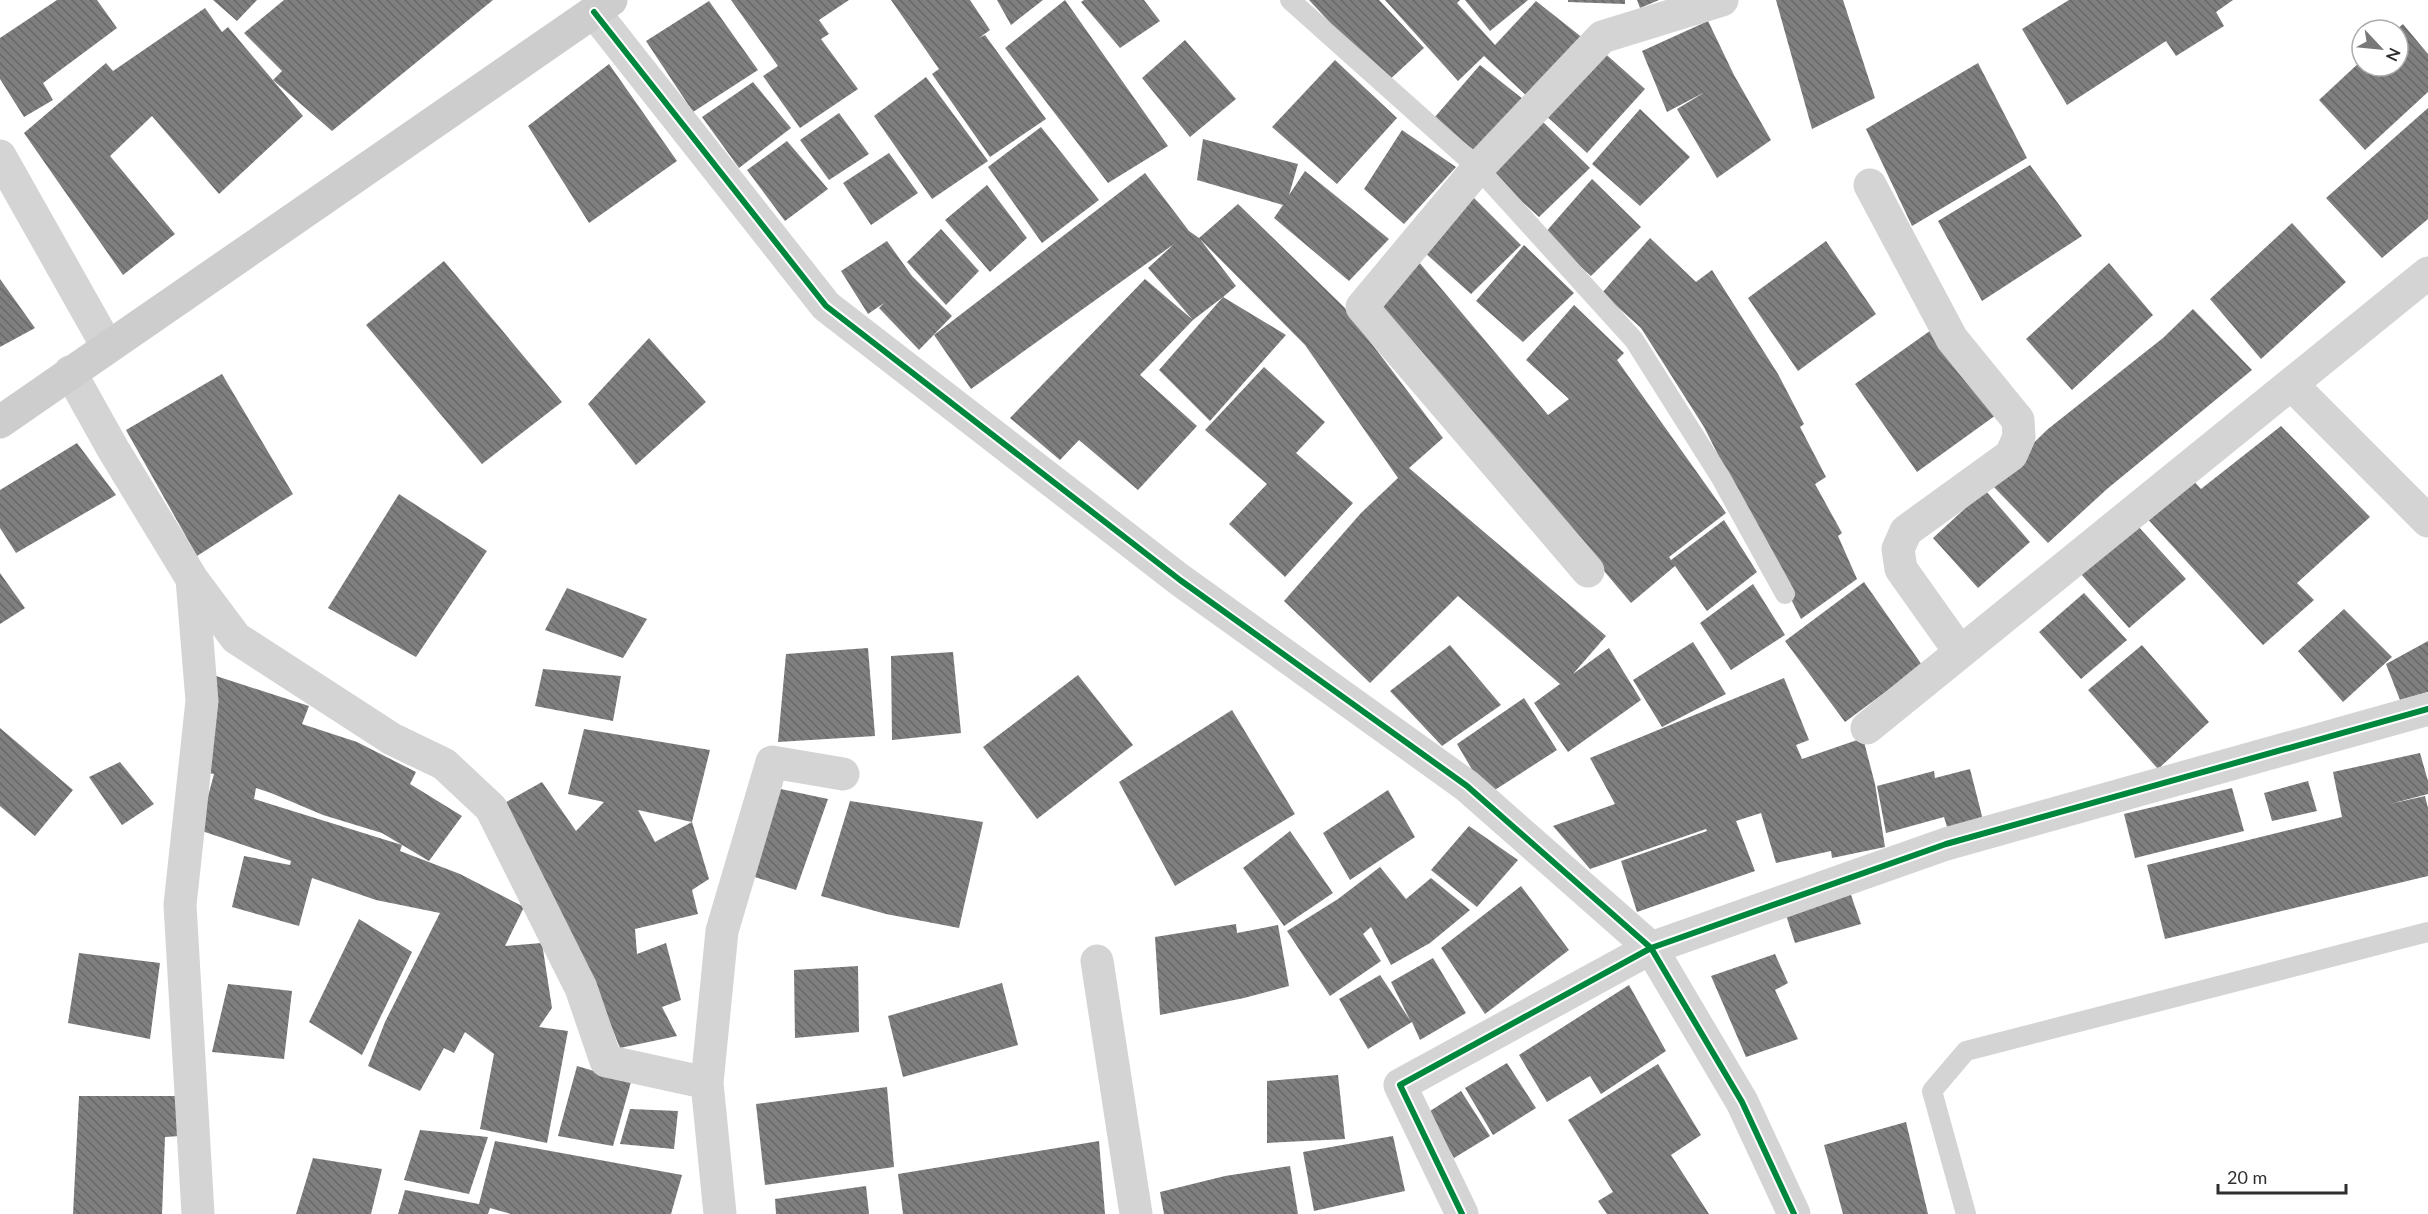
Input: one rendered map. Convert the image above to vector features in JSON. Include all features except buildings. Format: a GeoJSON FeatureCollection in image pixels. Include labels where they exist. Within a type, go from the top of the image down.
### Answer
{"type":"FeatureCollection","features":[{"type":"Feature","properties":{"kind":"street"},"geometry":{"type":"LineString","coordinates":[[1587,571],[1362,307],[1478,168],[1602,37],[1722,0]]}},
{"type":"Feature","properties":{"kind":"street"},"geometry":{"type":"LineString","coordinates":[[0,422],[602,6],[826,306],[1180,580],[1467,786],[1651,948],[1742,1102],[1794,1214]]}},
{"type":"Feature","properties":{"kind":"street"},"geometry":{"type":"LineString","coordinates":[[0,156],[107,346]]}},
{"type":"Feature","properties":{"kind":"street"},"geometry":{"type":"LineString","coordinates":[[1870,185],[1952,339],[2018,420],[2019,437],[2011,455],[1906,531],[1898,549],[1901,569],[1960,652]]}},
{"type":"Feature","properties":{"kind":"street"},"geometry":{"type":"LineString","coordinates":[[1867,728],[2428,273]]}},
{"type":"Feature","properties":{"kind":"street"},"geometry":{"type":"LineString","coordinates":[[70,372],[113,449],[192,579],[236,638],[392,739],[444,764],[491,808],[581,988],[606,1061],[707,1083]]}},
{"type":"Feature","properties":{"kind":"street"},"geometry":{"type":"LineString","coordinates":[[2291,384],[2428,521]]}},
{"type":"Feature","properties":{"kind":"street"},"geometry":{"type":"LineString","coordinates":[[192,579],[202,701],[180,905],[198,1214]]}},
{"type":"Feature","properties":{"kind":"street"},"geometry":{"type":"LineString","coordinates":[[1462,1214],[1400,1085],[1651,948],[1946,844],[2428,709]]}},
{"type":"Feature","properties":{"kind":"street"},"geometry":{"type":"LineString","coordinates":[[720,1214],[707,1083],[722,931],[772,762],[843,774]]}},
{"type":"Feature","properties":{"kind":"street"},"geometry":{"type":"LineString","coordinates":[[1098,961],[1136,1214]]}},
{"type":"Feature","properties":{"kind":"lane"},"geometry":{"type":"LineString","coordinates":[[1290,0],[1478,168],[1634,340],[1721,478],[1785,594]]}},
{"type":"Feature","properties":{"kind":"lane"},"geometry":{"type":"LineString","coordinates":[[1966,1214],[1932,1091],[1966,1051],[2428,932]]}},
{"type":"Feature","properties":{"kind":"cycle path"},"geometry":{"type":"LineString","coordinates":[[594,12],[826,306],[1180,580],[1467,786],[1651,948],[1742,1102],[1794,1214]]}},
{"type":"Feature","properties":{"kind":"cycle path"},"geometry":{"type":"LineString","coordinates":[[1462,1214],[1400,1085],[1651,948],[1946,844],[2428,709]]}}]}
